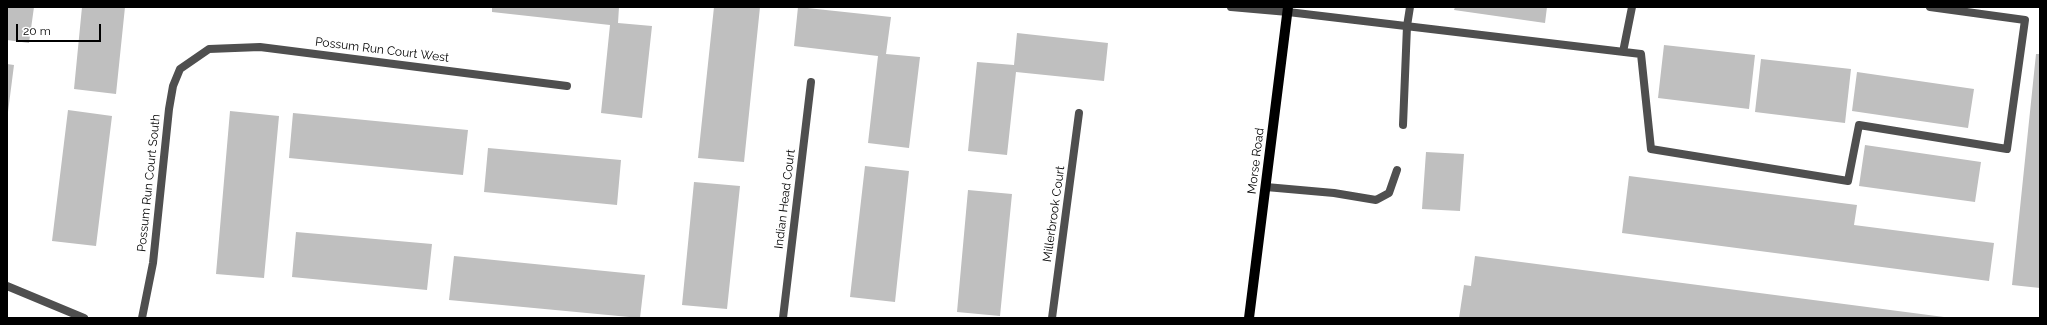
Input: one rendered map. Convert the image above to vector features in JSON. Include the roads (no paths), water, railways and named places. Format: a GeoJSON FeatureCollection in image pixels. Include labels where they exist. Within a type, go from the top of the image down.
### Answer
{"type":"FeatureCollection","features":[{"type":"Feature","properties":{"kind":"main road","name":"Morse Road"},"geometry":{"type":"LineString","coordinates":[[1250,318],[1288,9]]}},
{"type":"Feature","properties":{"kind":"street"},"geometry":{"type":"LineString","coordinates":[[1231,7],[1288,9],[1407,26],[1641,54],[1651,149],[1848,180],[1859,125],[2006,149],[2024,20],[1930,7]]}},
{"type":"Feature","properties":{"kind":"street"},"geometry":{"type":"LineString","coordinates":[[1403,124],[1407,26],[1410,7]]}},
{"type":"Feature","properties":{"kind":"street"},"geometry":{"type":"LineString","coordinates":[[1624,52],[1632,7]]}},
{"type":"Feature","properties":{"kind":"street","name":"Possum Run Court West"},"geometry":{"type":"LineString","coordinates":[[195,58],[209,49],[260,47],[567,86]]}},
{"type":"Feature","properties":{"kind":"street","name":"Possum Run Court South"},"geometry":{"type":"LineString","coordinates":[[142,318],[152,263],[173,86],[180,69],[195,58]]}},
{"type":"Feature","properties":{"kind":"street","name":"Indian Head Court"},"geometry":{"type":"LineString","coordinates":[[783,318],[811,82]]}},
{"type":"Feature","properties":{"kind":"street","name":"Millerbrook Court"},"geometry":{"type":"LineString","coordinates":[[1052,318],[1079,113]]}},
{"type":"Feature","properties":{"kind":"street"},"geometry":{"type":"LineString","coordinates":[[1266,187],[1334,193],[1376,200],[1389,193],[1397,170]]}},
{"type":"Feature","properties":{"kind":"street"},"geometry":{"type":"LineString","coordinates":[[7,286],[84,318]]}}]}
